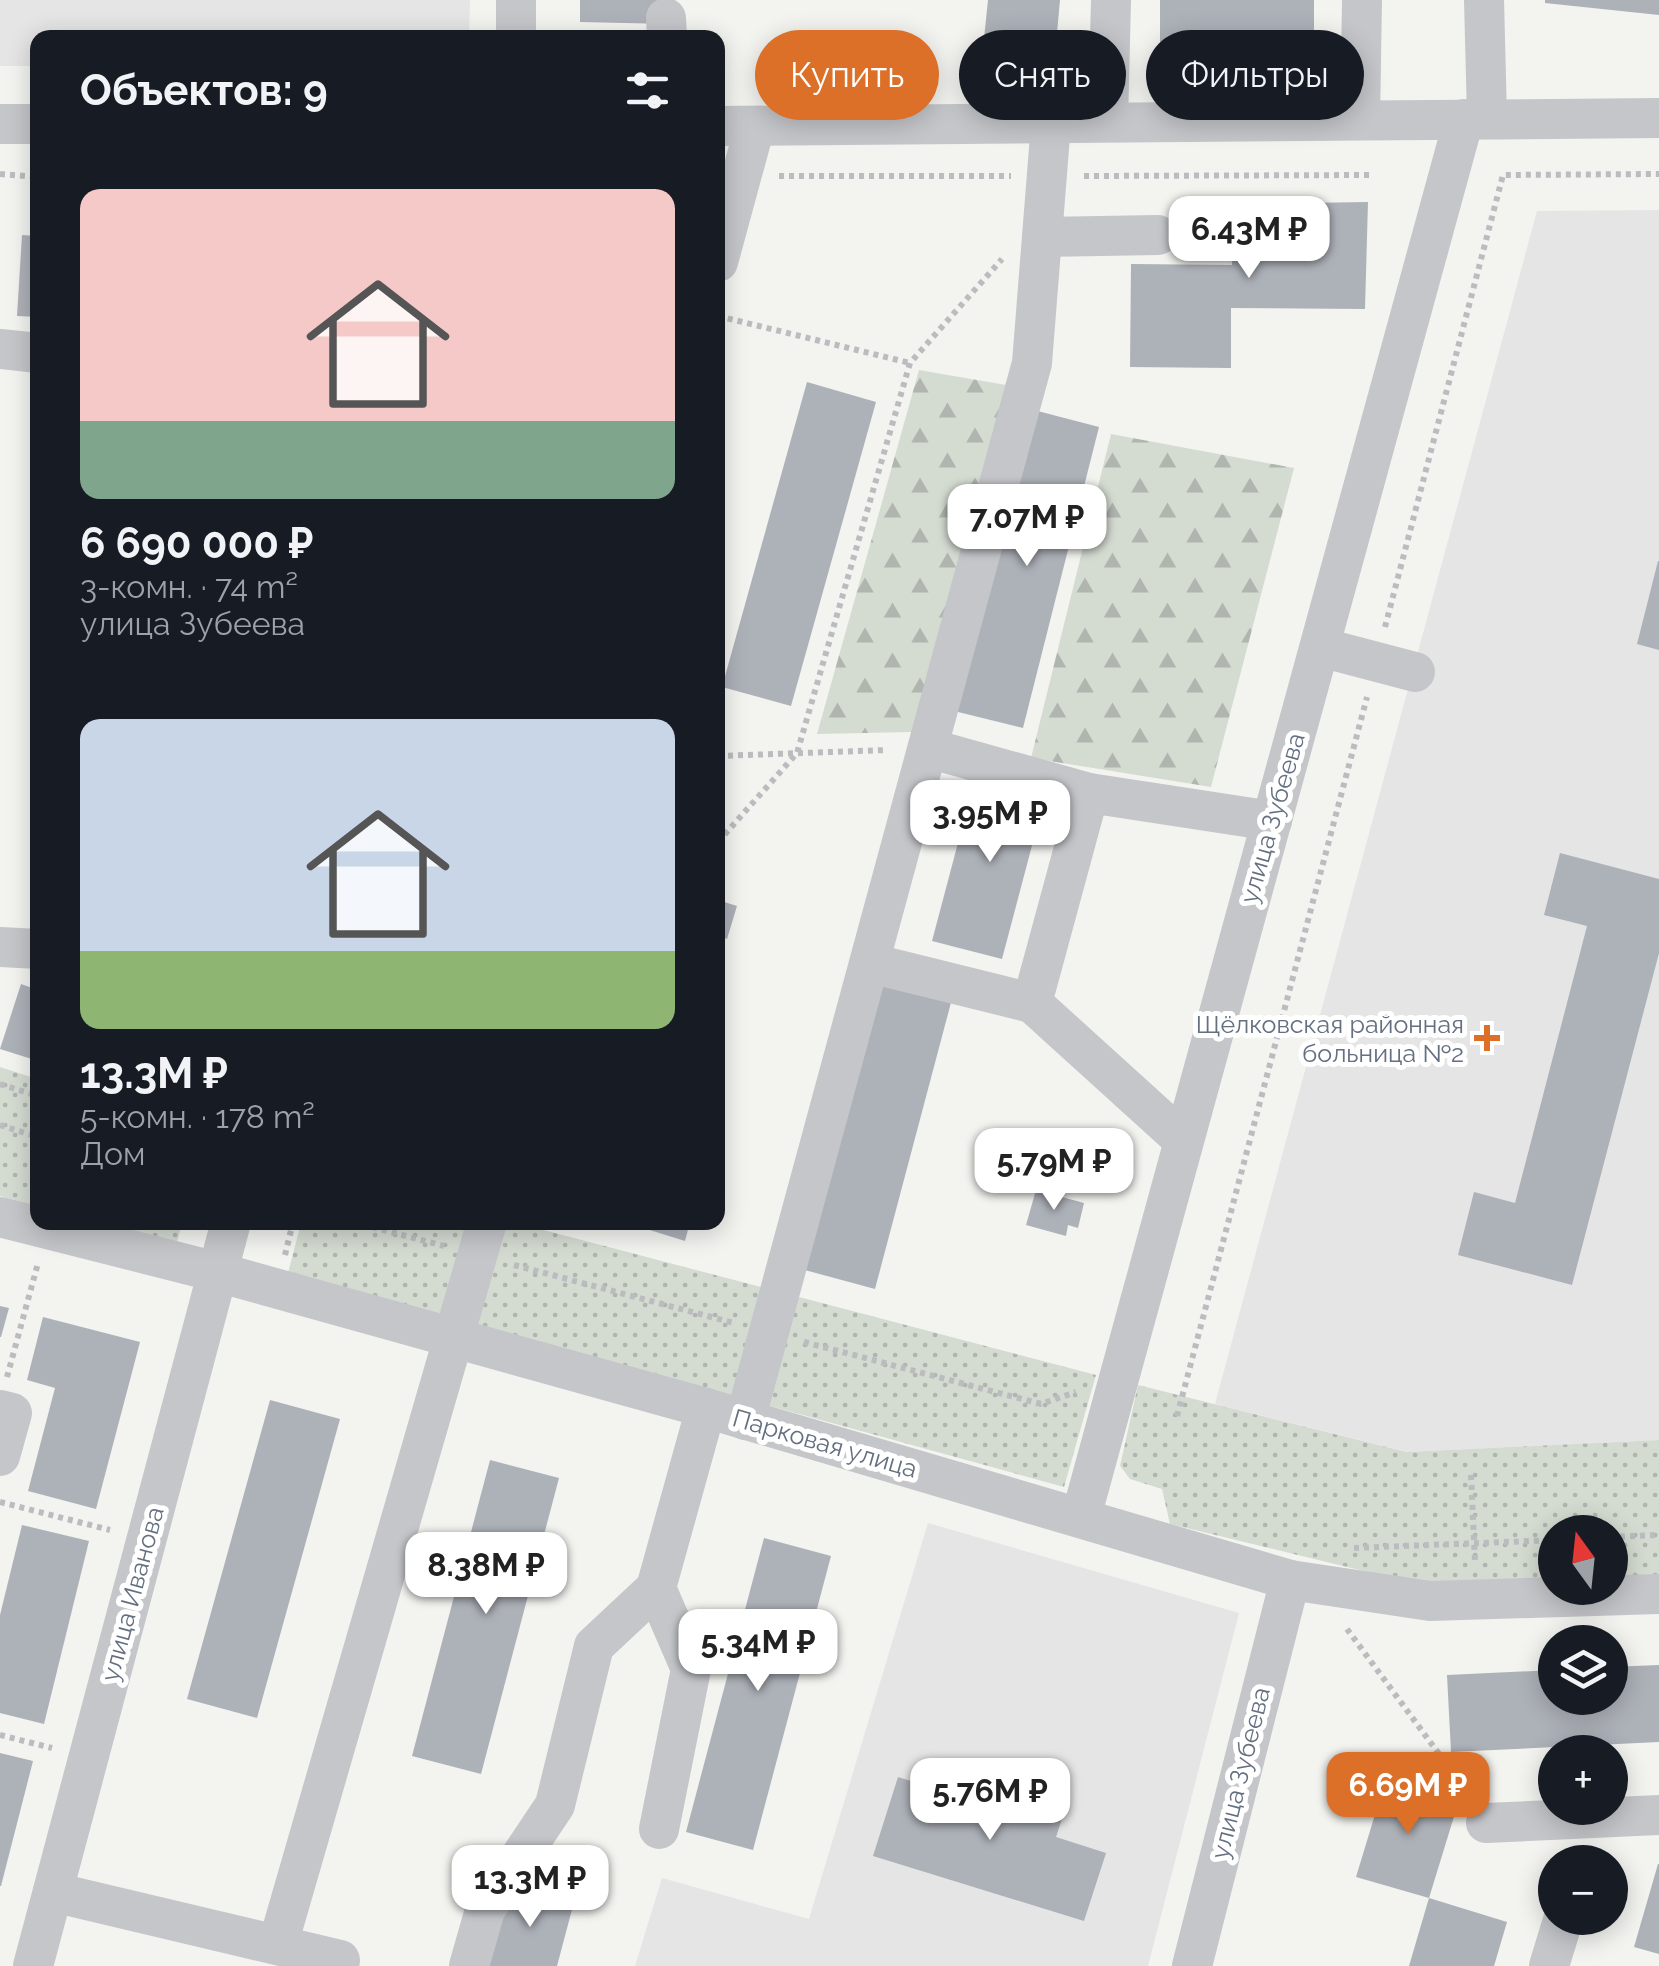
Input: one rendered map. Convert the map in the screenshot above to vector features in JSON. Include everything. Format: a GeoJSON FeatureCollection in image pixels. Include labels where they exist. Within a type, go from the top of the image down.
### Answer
{"type":"FeatureCollection","features":[{"type":"Feature","properties":{"kind":"street"},"geometry":{"type":"LineString","coordinates":[[516,0],[516,30]]}},
{"type":"Feature","properties":{"kind":"street"},"geometry":{"type":"LineString","coordinates":[[1108,122],[1110,0]]}},
{"type":"Feature","properties":{"kind":"street"},"geometry":{"type":"LineString","coordinates":[[1362,0],[1362,30]]}},
{"type":"Feature","properties":{"kind":"street","name":"улица Зубеева"},"geometry":{"type":"LineString","coordinates":[[1081,1516],[1320,647],[1475,118],[1484,0]]}},
{"type":"Feature","properties":{"kind":"street"},"geometry":{"type":"LineString","coordinates":[[1364,120],[1659,118]]}},
{"type":"Feature","properties":{"kind":"street"},"geometry":{"type":"LineString","coordinates":[[725,209],[736,126],[1360,120]]}},
{"type":"Feature","properties":{"kind":"street"},"geometry":{"type":"LineString","coordinates":[[0,124],[30,124]]}},
{"type":"Feature","properties":{"kind":"street"},"geometry":{"type":"LineString","coordinates":[[745,1420],[1032,363],[1051,124]]}},
{"type":"Feature","properties":{"kind":"street"},"geometry":{"type":"LineString","coordinates":[[1043,224],[1158,236]]}},
{"type":"Feature","properties":{"kind":"street"},"geometry":{"type":"LineString","coordinates":[[0,348],[30,352]]}},
{"type":"Feature","properties":{"kind":"street"},"geometry":{"type":"LineString","coordinates":[[1320,647],[1415,672]]}},
{"type":"Feature","properties":{"kind":"street"},"geometry":{"type":"LineString","coordinates":[[928,748],[1089,793],[1272,820]]}},
{"type":"Feature","properties":{"kind":"street"},"geometry":{"type":"LineString","coordinates":[[1032,1003],[1089,793]]}},
{"type":"Feature","properties":{"kind":"street"},"geometry":{"type":"LineString","coordinates":[[0,947],[30,949]]}},
{"type":"Feature","properties":{"kind":"street"},"geometry":{"type":"LineString","coordinates":[[870,963],[1032,1003],[1182,1140]]}},
{"type":"Feature","properties":{"kind":"street","name":"Парковая улица"},"geometry":{"type":"LineString","coordinates":[[0,1217],[30,1225]]}},
{"type":"Feature","properties":{"kind":"street","name":"Парковая улица"},"geometry":{"type":"LineString","coordinates":[[51,1230],[706,1408],[1290,1580],[1430,1601],[1659,1594]]}},
{"type":"Feature","properties":{"kind":"street","name":"улица Иванова"},"geometry":{"type":"LineString","coordinates":[[33,1966],[229,1230]]}},
{"type":"Feature","properties":{"kind":"street"},"geometry":{"type":"LineString","coordinates":[[278,1944],[482,1239]]}},
{"type":"Feature","properties":{"kind":"street"},"geometry":{"type":"LineString","coordinates":[[0,1456],[12,1413],[2,1397]]}},
{"type":"Feature","properties":{"kind":"street"},"geometry":{"type":"LineString","coordinates":[[469,1966],[485,1910],[555,1805],[594,1646],[656,1588],[706,1408]]}},
{"type":"Feature","properties":{"kind":"street","name":"улица Зубеева"},"geometry":{"type":"LineString","coordinates":[[1192,1966],[1290,1580]]}},
{"type":"Feature","properties":{"kind":"street"},"geometry":{"type":"LineString","coordinates":[[656,1588],[691,1669],[658,1829]]}},
{"type":"Feature","properties":{"kind":"street"},"geometry":{"type":"LineString","coordinates":[[1486,1822],[1659,1815]]}},
{"type":"Feature","properties":{"kind":"street"},"geometry":{"type":"LineString","coordinates":[[52,1892],[340,1960],[338,1966]]}},
{"type":"Feature","properties":{"kind":"street"},"geometry":{"type":"LineString","coordinates":[[1550,1966],[1559,1935]]}},
{"type":"Feature","properties":{"kind":"path"},"geometry":{"type":"LineString","coordinates":[[0,174],[30,177]]}},
{"type":"Feature","properties":{"kind":"path"},"geometry":{"type":"LineString","coordinates":[[1177,1416],[1503,175],[1659,174]]}},
{"type":"Feature","properties":{"kind":"path"},"geometry":{"type":"LineString","coordinates":[[725,834],[797,753],[910,363],[1043,224]]}},
{"type":"Feature","properties":{"kind":"path"},"geometry":{"type":"LineString","coordinates":[[725,318],[910,363]]}},
{"type":"Feature","properties":{"kind":"path"},"geometry":{"type":"LineString","coordinates":[[725,756],[928,748]]}},
{"type":"Feature","properties":{"kind":"path"},"geometry":{"type":"LineString","coordinates":[[0,1084],[30,1093]]}},
{"type":"Feature","properties":{"kind":"path"},"geometry":{"type":"LineString","coordinates":[[0,1125],[30,1134]]}},
{"type":"Feature","properties":{"kind":"path"},"geometry":{"type":"LineString","coordinates":[[283,1262],[292,1230]]}},
{"type":"Feature","properties":{"kind":"path"},"geometry":{"type":"LineString","coordinates":[[414,1230],[482,1239],[770,1332],[1041,1404],[1082,1390]]}},
{"type":"Feature","properties":{"kind":"path"},"geometry":{"type":"LineString","coordinates":[[2,1397],[38,1261]]}},
{"type":"Feature","properties":{"kind":"path"},"geometry":{"type":"LineString","coordinates":[[1471,1475],[1475,1570]]}},
{"type":"Feature","properties":{"kind":"path"},"geometry":{"type":"LineString","coordinates":[[0,1502],[121,1533]]}},
{"type":"Feature","properties":{"kind":"path"},"geometry":{"type":"LineString","coordinates":[[1628,1536],[1659,1535]]}},
{"type":"Feature","properties":{"kind":"path"},"geometry":{"type":"LineString","coordinates":[[1344,1624],[1437,1748],[1486,1822]]}},
{"type":"Feature","properties":{"kind":"path"},"geometry":{"type":"LineString","coordinates":[[0,1736],[63,1752]]}},
{"type":"Feature","properties":{"kind":"shaded area"},"geometry":{"type":"Polygon","coordinates":[[[0,0],[470,0],[469,30],[30,30],[30,66],[0,66],[0,0]]]}},
{"type":"Feature","properties":{"kind":"shaded area","name":"Щёлковская районная больница №2"},"geometry":{"type":"Polygon","coordinates":[[[1659,210],[1659,1440],[1408,1452],[1215,1404],[1537,211],[1659,210]]]}},
{"type":"Feature","properties":{"kind":"shaded area"},"geometry":{"type":"Polygon","coordinates":[[[928,1523],[1239,1613],[1148,1966],[635,1966],[662,1878],[809,1919],[928,1523]]]}},
{"type":"Feature","properties":{"kind":"green space"},"geometry":{"type":"Polygon","coordinates":[[[919,370],[1012,386],[913,732],[817,734],[919,370]]]}},
{"type":"Feature","properties":{"kind":"green space"},"geometry":{"type":"Polygon","coordinates":[[[1111,434],[1294,468],[1211,787],[1031,758],[1111,434]]]}},
{"type":"Feature","properties":{"kind":"green space"},"geometry":{"type":"Polygon","coordinates":[[[0,1067],[30,1077],[30,1204],[0,1196],[0,1067]]]}},
{"type":"Feature","properties":{"kind":"green space"},"geometry":{"type":"Polygon","coordinates":[[[129,1230],[180,1230],[177,1242],[129,1230]]]}},
{"type":"Feature","properties":{"kind":"green space"},"geometry":{"type":"Polygon","coordinates":[[[299,1230],[544,1230],[1096,1375],[1064,1487],[288,1273],[299,1230]]]}},
{"type":"Feature","properties":{"kind":"green space"},"geometry":{"type":"Polygon","coordinates":[[[1138,1385],[1407,1452],[1659,1440],[1659,1578],[1628,1579],[1628,1515],[1538,1515],[1538,1581],[1413,1583],[1170,1524],[1162,1489],[1130,1479],[1120,1466],[1138,1385]]]}},
{"type":"Feature","properties":{"kind":"building"},"geometry":{"type":"Polygon","coordinates":[[[580,0],[670,0],[669,24],[580,22],[580,0]]]}},
{"type":"Feature","properties":{"kind":"building"},"geometry":{"type":"Polygon","coordinates":[[[988,0],[1060,0],[1057,30],[985,30],[988,0]]]}},
{"type":"Feature","properties":{"kind":"building"},"geometry":{"type":"Polygon","coordinates":[[[1160,0],[1314,0],[1314,30],[1160,30],[1160,0]]]}},
{"type":"Feature","properties":{"kind":"building"},"geometry":{"type":"Polygon","coordinates":[[[1659,0],[1659,15],[1545,3],[1659,0]]]}},
{"type":"Feature","properties":{"kind":"building"},"geometry":{"type":"Polygon","coordinates":[[[1368,202],[1365,309],[1231,308],[1231,368],[1130,367],[1131,264],[1232,265],[1233,204],[1368,202]]]}},
{"type":"Feature","properties":{"kind":"building"},"geometry":{"type":"Polygon","coordinates":[[[22,235],[30,236],[30,317],[17,316],[22,235]]]}},
{"type":"Feature","properties":{"kind":"building"},"geometry":{"type":"Polygon","coordinates":[[[807,382],[876,402],[791,706],[725,688],[725,676],[807,382]]]}},
{"type":"Feature","properties":{"kind":"building"},"geometry":{"type":"Polygon","coordinates":[[[1030,409],[1099,427],[1023,728],[954,711],[1030,409]]]}},
{"type":"Feature","properties":{"kind":"building"},"geometry":{"type":"Polygon","coordinates":[[[1659,561],[1659,650],[1637,644],[1659,561]]]}},
{"type":"Feature","properties":{"kind":"building"},"geometry":{"type":"Polygon","coordinates":[[[977,771],[1047,789],[1002,959],[932,941],[977,771]]]}},
{"type":"Feature","properties":{"kind":"building"},"geometry":{"type":"Polygon","coordinates":[[[1560,853],[1659,879],[1659,953],[1572,1285],[1458,1255],[1474,1192],[1515,1203],[1587,926],[1544,915],[1560,853]]]}},
{"type":"Feature","properties":{"kind":"building"},"geometry":{"type":"Polygon","coordinates":[[[725,902],[737,906],[725,938],[725,902]]]}},
{"type":"Feature","properties":{"kind":"building"},"geometry":{"type":"Polygon","coordinates":[[[880,976],[953,995],[875,1289],[801,1269],[880,976]]]}},
{"type":"Feature","properties":{"kind":"building"},"geometry":{"type":"Polygon","coordinates":[[[21,984],[30,987],[30,1058],[0,1049],[21,984]]]}},
{"type":"Feature","properties":{"kind":"building"},"geometry":{"type":"Polygon","coordinates":[[[1036,1190],[1084,1203],[1078,1228],[1068,1225],[1066,1236],[1026,1225],[1036,1190]]]}},
{"type":"Feature","properties":{"kind":"building"},"geometry":{"type":"Polygon","coordinates":[[[650,1230],[688,1230],[685,1241],[650,1230]]]}},
{"type":"Feature","properties":{"kind":"building"},"geometry":{"type":"Polygon","coordinates":[[[0,1306],[9,1308],[1,1337],[0,1337],[0,1306]]]}},
{"type":"Feature","properties":{"kind":"building"},"geometry":{"type":"Polygon","coordinates":[[[43,1317],[140,1342],[96,1509],[28,1491],[55,1388],[27,1380],[43,1317]]]}},
{"type":"Feature","properties":{"kind":"building"},"geometry":{"type":"Polygon","coordinates":[[[270,1400],[340,1419],[257,1718],[187,1699],[270,1400]]]}},
{"type":"Feature","properties":{"kind":"building"},"geometry":{"type":"Polygon","coordinates":[[[490,1460],[559,1478],[481,1774],[412,1756],[490,1460]]]}},
{"type":"Feature","properties":{"kind":"building"},"geometry":{"type":"Polygon","coordinates":[[[22,1525],[89,1541],[44,1724],[0,1713],[0,1615],[22,1525]]]}},
{"type":"Feature","properties":{"kind":"building"},"geometry":{"type":"Polygon","coordinates":[[[764,1538],[831,1556],[753,1850],[686,1832],[764,1538]]]}},
{"type":"Feature","properties":{"kind":"building"},"geometry":{"type":"Polygon","coordinates":[[[1659,1665],[1659,1742],[1628,1743],[1628,1735],[1538,1735],[1538,1748],[1451,1752],[1447,1675],[1538,1671],[1538,1715],[1628,1715],[1628,1666],[1659,1665]]]}},
{"type":"Feature","properties":{"kind":"building"},"geometry":{"type":"Polygon","coordinates":[[[0,1753],[33,1761],[1,1886],[0,1886],[0,1753]]]}},
{"type":"Feature","properties":{"kind":"building"},"geometry":{"type":"Polygon","coordinates":[[[955,1773],[1066,1807],[1056,1837],[1106,1853],[1084,1921],[873,1856],[898,1777],[949,1793],[955,1773]]]}},
{"type":"Feature","properties":{"kind":"building"},"geometry":{"type":"Polygon","coordinates":[[[1387,1775],[1460,1797],[1429,1898],[1356,1877],[1387,1775]]]}},
{"type":"Feature","properties":{"kind":"building"},"geometry":{"type":"Polygon","coordinates":[[[1659,1864],[1659,1954],[1634,1947],[1659,1864]]]}},
{"type":"Feature","properties":{"kind":"building"},"geometry":{"type":"Polygon","coordinates":[[[508,1885],[574,1902],[557,1966],[487,1966],[508,1885]]]}},
{"type":"Feature","properties":{"kind":"building"},"geometry":{"type":"Polygon","coordinates":[[[1429,1898],[1507,1922],[1494,1966],[1409,1966],[1429,1898]]]}},
{"type":"Feature","properties":{"kind":"place","name":"Щёлковская районная больница №2"},"geometry":{"type":"Point","coordinates":[1487,1038]}}]}
